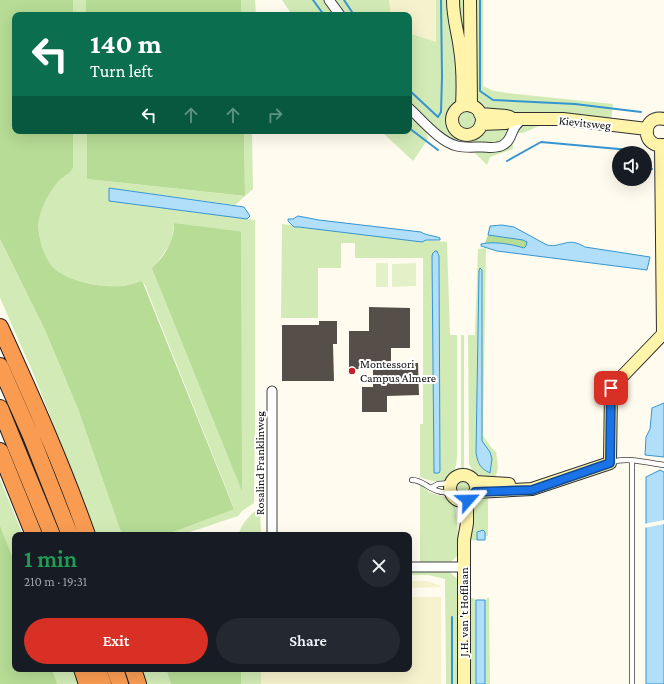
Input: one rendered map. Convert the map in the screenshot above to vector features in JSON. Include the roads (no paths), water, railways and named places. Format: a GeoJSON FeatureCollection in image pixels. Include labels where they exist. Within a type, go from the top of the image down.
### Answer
{"type":"FeatureCollection","features":[{"type":"Feature","properties":{"kind":"highway"},"geometry":{"type":"LineString","coordinates":[[0,327],[27,386],[65,477],[86,532]]}},
{"type":"Feature","properties":{"kind":"highway"},"geometry":{"type":"LineString","coordinates":[[0,366],[31,436],[69,532]]}},
{"type":"Feature","properties":{"kind":"highway"},"geometry":{"type":"LineString","coordinates":[[0,408],[51,532]]}},
{"type":"Feature","properties":{"kind":"highway"},"geometry":{"type":"LineString","coordinates":[[0,451],[33,532]]}},
{"type":"Feature","properties":{"kind":"highway"},"geometry":{"type":"LineString","coordinates":[[83,672],[87,684]]}},
{"type":"Feature","properties":{"kind":"highway"},"geometry":{"type":"LineString","coordinates":[[99,672],[103,684]]}},
{"type":"Feature","properties":{"kind":"highway"},"geometry":{"type":"LineString","coordinates":[[116,672],[120,684]]}},
{"type":"Feature","properties":{"kind":"highway"},"geometry":{"type":"LineString","coordinates":[[134,672],[138,684]]}},
{"type":"Feature","properties":{"kind":"street"},"geometry":{"type":"LineString","coordinates":[[329,0],[338,12]]}},
{"type":"Feature","properties":{"kind":"street"},"geometry":{"type":"LineString","coordinates":[[453,0],[454,20],[460,48],[467,106]]}},
{"type":"Feature","properties":{"kind":"street"},"geometry":{"type":"LineString","coordinates":[[467,106],[470,0]]}},
{"type":"Feature","properties":{"kind":"street"},"geometry":{"type":"LineString","coordinates":[[467,106],[477,109],[480,119],[478,129],[471,134],[464,134],[456,130],[452,125],[452,118],[456,109],[467,106]]}},
{"type":"Feature","properties":{"kind":"street"},"geometry":{"type":"LineString","coordinates":[[412,111],[436,134],[450,144],[462,147],[492,148],[503,145],[511,136],[519,119]]}},
{"type":"Feature","properties":{"kind":"street","name":"Kievitsweg"},"geometry":{"type":"LineString","coordinates":[[480,119],[506,116],[519,119],[563,119],[647,129]]}},
{"type":"Feature","properties":{"kind":"street"},"geometry":{"type":"LineString","coordinates":[[463,492],[532,482],[548,484],[610,463],[611,388],[663,334],[662,145],[657,145],[650,141],[646,133],[650,122],[657,118],[664,119]]}},
{"type":"Feature","properties":{"kind":"street","name":"Rosalind Franklinweg"},"geometry":{"type":"LineString","coordinates":[[272,391],[272,532]]}},
{"type":"Feature","properties":{"kind":"street","name":"J.H. van 't Hofflaan"},"geometry":{"type":"LineString","coordinates":[[463,492],[467,523],[464,540],[464,684]]}},
{"type":"Feature","properties":{"kind":"street"},"geometry":{"type":"LineString","coordinates":[[412,567],[464,568]]}},
{"type":"Feature","properties":{"kind":"lane"},"geometry":{"type":"LineString","coordinates":[[610,463],[617,460],[632,460],[664,465]]}},
{"type":"Feature","properties":{"kind":"lane"},"geometry":{"type":"LineString","coordinates":[[632,460],[632,684]]}},
{"type":"Feature","properties":{"kind":"lane"},"geometry":{"type":"LineString","coordinates":[[412,480],[417,480],[439,492],[463,492]]}},
{"type":"Feature","properties":{"kind":"lane"},"geometry":{"type":"LineString","coordinates":[[431,488],[438,484],[463,492]]}},
{"type":"Feature","properties":{"kind":"water"},"geometry":{"type":"Polygon","coordinates":[[[109,188],[244,207],[250,216],[247,219],[109,201],[109,188]]]}},
{"type":"Feature","properties":{"kind":"water"},"geometry":{"type":"Polygon","coordinates":[[[298,216],[319,220],[421,232],[440,238],[440,240],[426,240],[422,242],[294,227],[288,219],[293,219],[298,216]]]}},
{"type":"Feature","properties":{"kind":"water"},"geometry":{"type":"Polygon","coordinates":[[[502,225],[514,227],[547,245],[574,242],[585,247],[650,257],[647,270],[497,251],[481,246],[481,244],[497,243],[524,248],[526,246],[527,242],[523,240],[488,235],[490,226],[502,225]]]}},
{"type":"Feature","properties":{"kind":"water"},"geometry":{"type":"Polygon","coordinates":[[[435,251],[437,251],[439,256],[439,473],[434,473],[432,256],[435,251]]]}},
{"type":"Feature","properties":{"kind":"water"},"geometry":{"type":"Polygon","coordinates":[[[480,268],[482,270],[482,441],[490,452],[492,459],[490,473],[480,465],[476,453],[480,268]]]}},
{"type":"Feature","properties":{"kind":"water"},"geometry":{"type":"Polygon","coordinates":[[[664,403],[664,457],[645,455],[646,437],[650,429],[652,408],[664,403]]]}},
{"type":"Feature","properties":{"kind":"water"},"geometry":{"type":"Polygon","coordinates":[[[660,470],[664,472],[664,684],[646,684],[646,477],[660,470]]]}},
{"type":"Feature","properties":{"kind":"water"},"geometry":{"type":"Polygon","coordinates":[[[483,530],[485,532],[485,540],[477,540],[477,532],[483,530]]]}},
{"type":"Feature","properties":{"kind":"water"},"geometry":{"type":"Polygon","coordinates":[[[476,600],[485,600],[485,684],[476,684],[476,600]]]}},
{"type":"Feature","properties":{"kind":"waterway"},"geometry":{"type":"LineString","coordinates":[[313,0],[322,12]]}},
{"type":"Feature","properties":{"kind":"waterway"},"geometry":{"type":"LineString","coordinates":[[344,0],[352,12]]}},
{"type":"Feature","properties":{"kind":"waterway"},"geometry":{"type":"LineString","coordinates":[[412,93],[438,117],[441,112],[442,77],[441,0]]}},
{"type":"Feature","properties":{"kind":"waterway"},"geometry":{"type":"LineString","coordinates":[[480,0],[480,91],[493,100],[575,104],[641,112]]}},
{"type":"Feature","properties":{"kind":"waterway"},"geometry":{"type":"LineString","coordinates":[[412,130],[438,150]]}},
{"type":"Feature","properties":{"kind":"waterway"},"geometry":{"type":"LineString","coordinates":[[507,161],[541,142],[612,148]]}},
{"type":"Feature","properties":{"kind":"waterway"},"geometry":{"type":"LineString","coordinates":[[452,617],[452,684]]}},
{"type":"Feature","properties":{"kind":"place","name":"Montessori Campus Almere"},"geometry":{"type":"Point","coordinates":[352,371]}}]}
